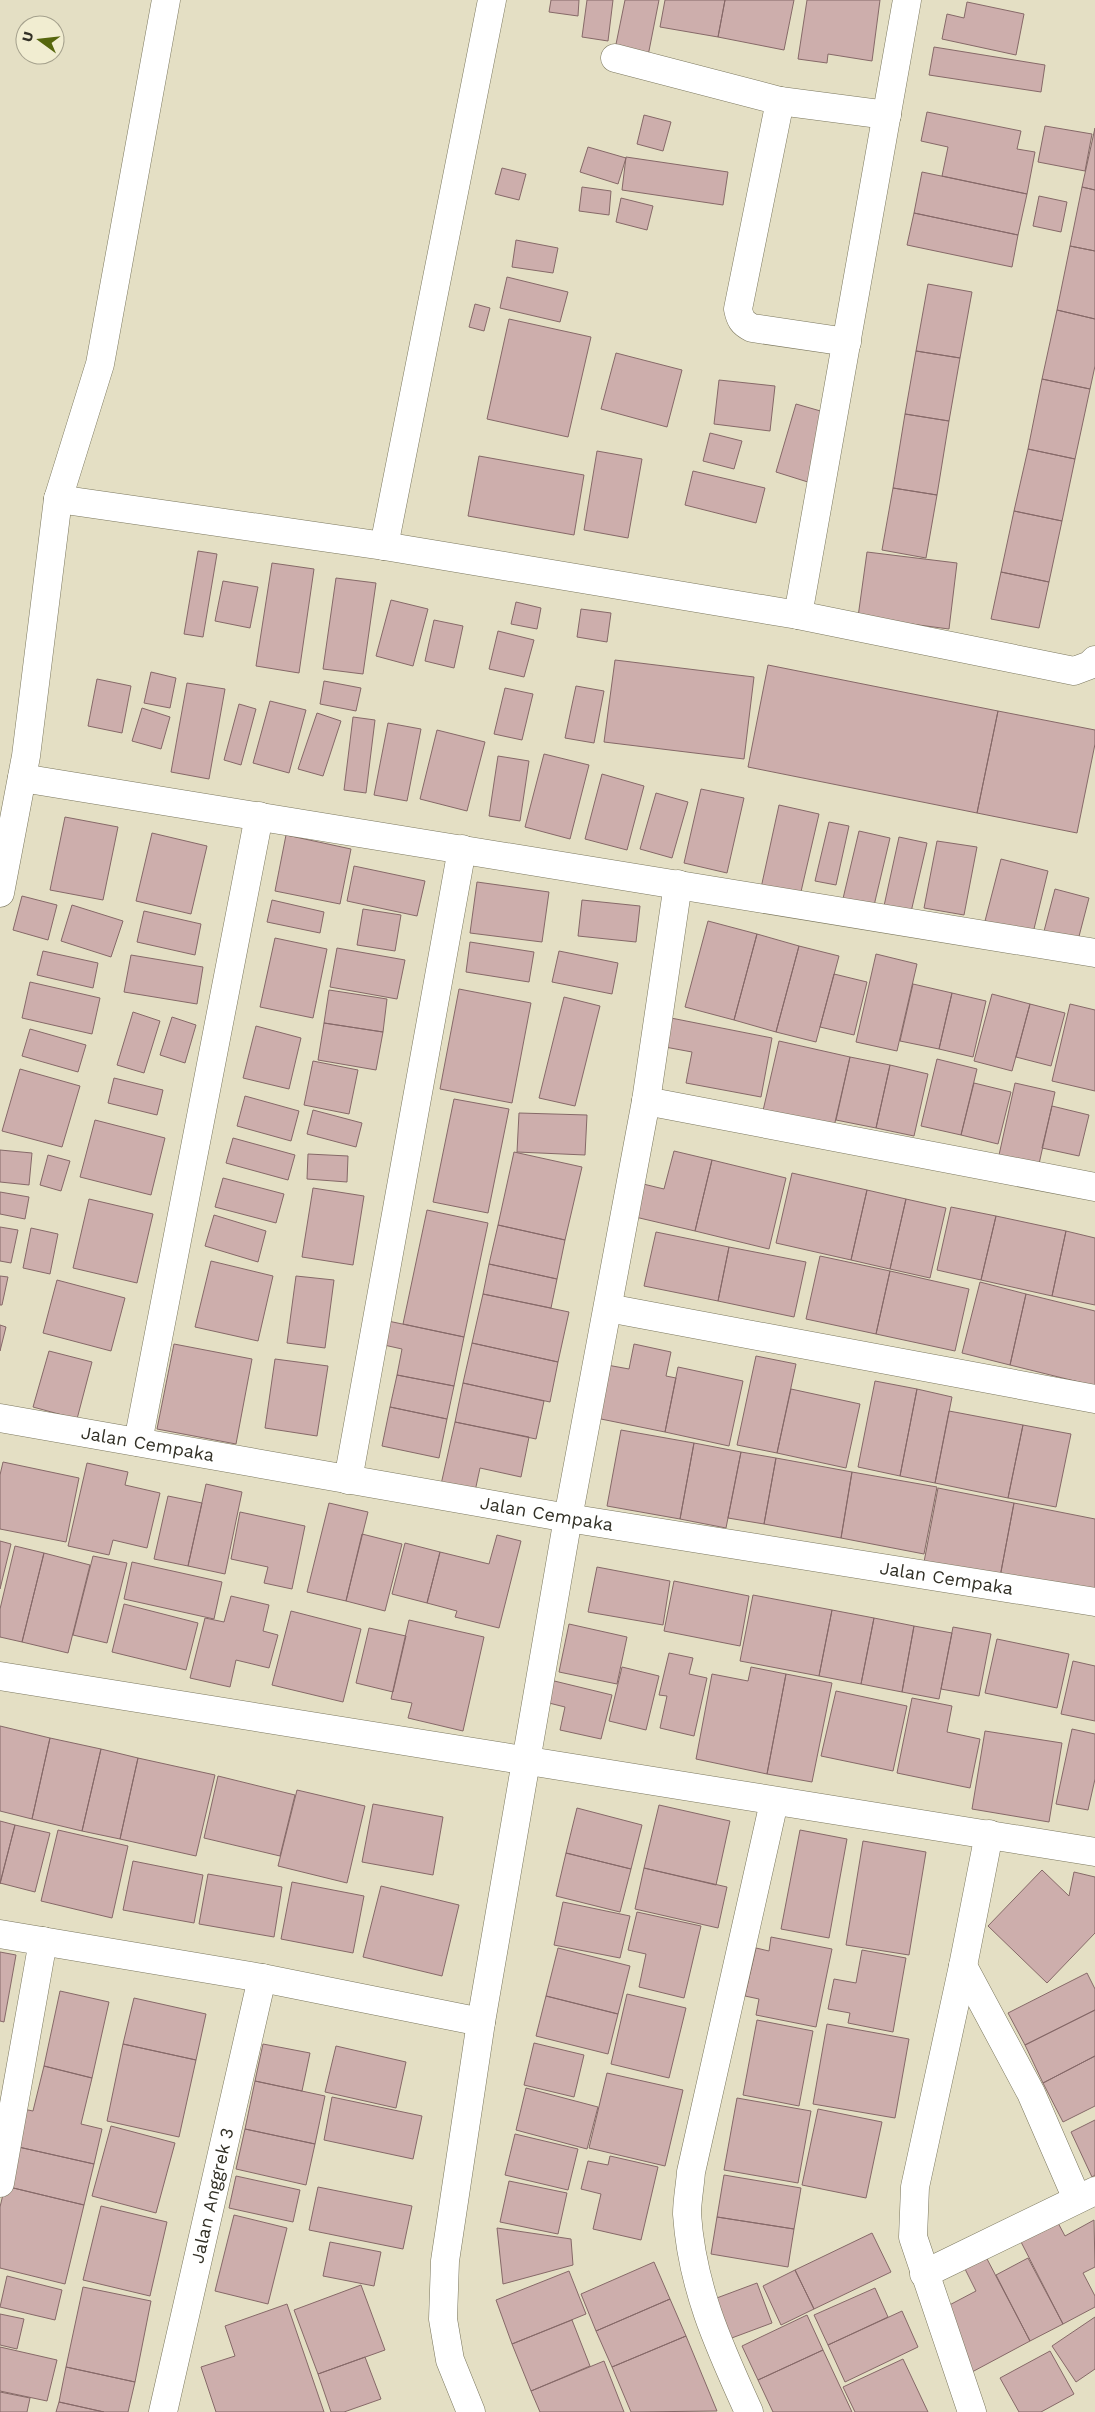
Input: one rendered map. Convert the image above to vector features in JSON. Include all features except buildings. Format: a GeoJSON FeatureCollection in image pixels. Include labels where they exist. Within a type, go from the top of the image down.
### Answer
{"type":"FeatureCollection","features":[{"type":"Feature","properties":{"kind":"street"},"geometry":{"type":"LineString","coordinates":[[0,893],[22,778],[58,499],[100,364],[166,0]]}},
{"type":"Feature","properties":{"kind":"street"},"geometry":{"type":"LineString","coordinates":[[384,546],[492,0]]}},
{"type":"Feature","properties":{"kind":"street"},"geometry":{"type":"LineString","coordinates":[[798,615],[907,0]]}},
{"type":"Feature","properties":{"kind":"street"},"geometry":{"type":"LineString","coordinates":[[615,58],[780,101],[887,115]]}},
{"type":"Feature","properties":{"kind":"street"},"geometry":{"type":"LineString","coordinates":[[780,101],[738,309],[739,316],[742,322],[752,328],[847,342]]}},
{"type":"Feature","properties":{"kind":"street"},"geometry":{"type":"LineString","coordinates":[[58,499],[384,546],[798,615],[1074,671],[1090,665],[1095,660]]}},
{"type":"Feature","properties":{"kind":"street"},"geometry":{"type":"LineString","coordinates":[[22,778],[1095,953]]}},
{"type":"Feature","properties":{"kind":"street"},"geometry":{"type":"LineString","coordinates":[[138,1442],[259,816]]}},
{"type":"Feature","properties":{"kind":"street"},"geometry":{"type":"LineString","coordinates":[[348,1480],[462,849]]}},
{"type":"Feature","properties":{"kind":"street"},"geometry":{"type":"LineString","coordinates":[[471,2412],[450,2360],[443,2319],[445,2261],[481,2022],[528,1761],[568,1518],[646,1101],[678,884]]}},
{"type":"Feature","properties":{"kind":"street"},"geometry":{"type":"LineString","coordinates":[[646,1101],[1095,1187]]}},
{"type":"Feature","properties":{"kind":"street"},"geometry":{"type":"LineString","coordinates":[[608,1308],[1095,1399]]}},
{"type":"Feature","properties":{"kind":"street","name":"Jalan Cempaka"},"geometry":{"type":"LineString","coordinates":[[0,1418],[568,1518],[1095,1602]]}},
{"type":"Feature","properties":{"kind":"street"},"geometry":{"type":"LineString","coordinates":[[0,1676],[774,1802],[1095,1852]]}},
{"type":"Feature","properties":{"kind":"street"},"geometry":{"type":"LineString","coordinates":[[749,2412],[714,2332],[696,2279],[687,2213],[691,2172],[774,1802]]}},
{"type":"Feature","properties":{"kind":"street"},"geometry":{"type":"LineString","coordinates":[[972,2412],[913,2237],[915,2187],[963,1966],[989,1834]]}},
{"type":"Feature","properties":{"kind":"street"},"geometry":{"type":"LineString","coordinates":[[0,1934],[262,1978],[481,2022]]}},
{"type":"Feature","properties":{"kind":"street"},"geometry":{"type":"LineString","coordinates":[[0,2183],[43,1941]]}},
{"type":"Feature","properties":{"kind":"street"},"geometry":{"type":"LineString","coordinates":[[924,2274],[1086,2195],[963,1966]]}},
{"type":"Feature","properties":{"kind":"street","name":"Jalan Anggrek 3"},"geometry":{"type":"LineString","coordinates":[[163,2412],[262,1978]]}}]}
